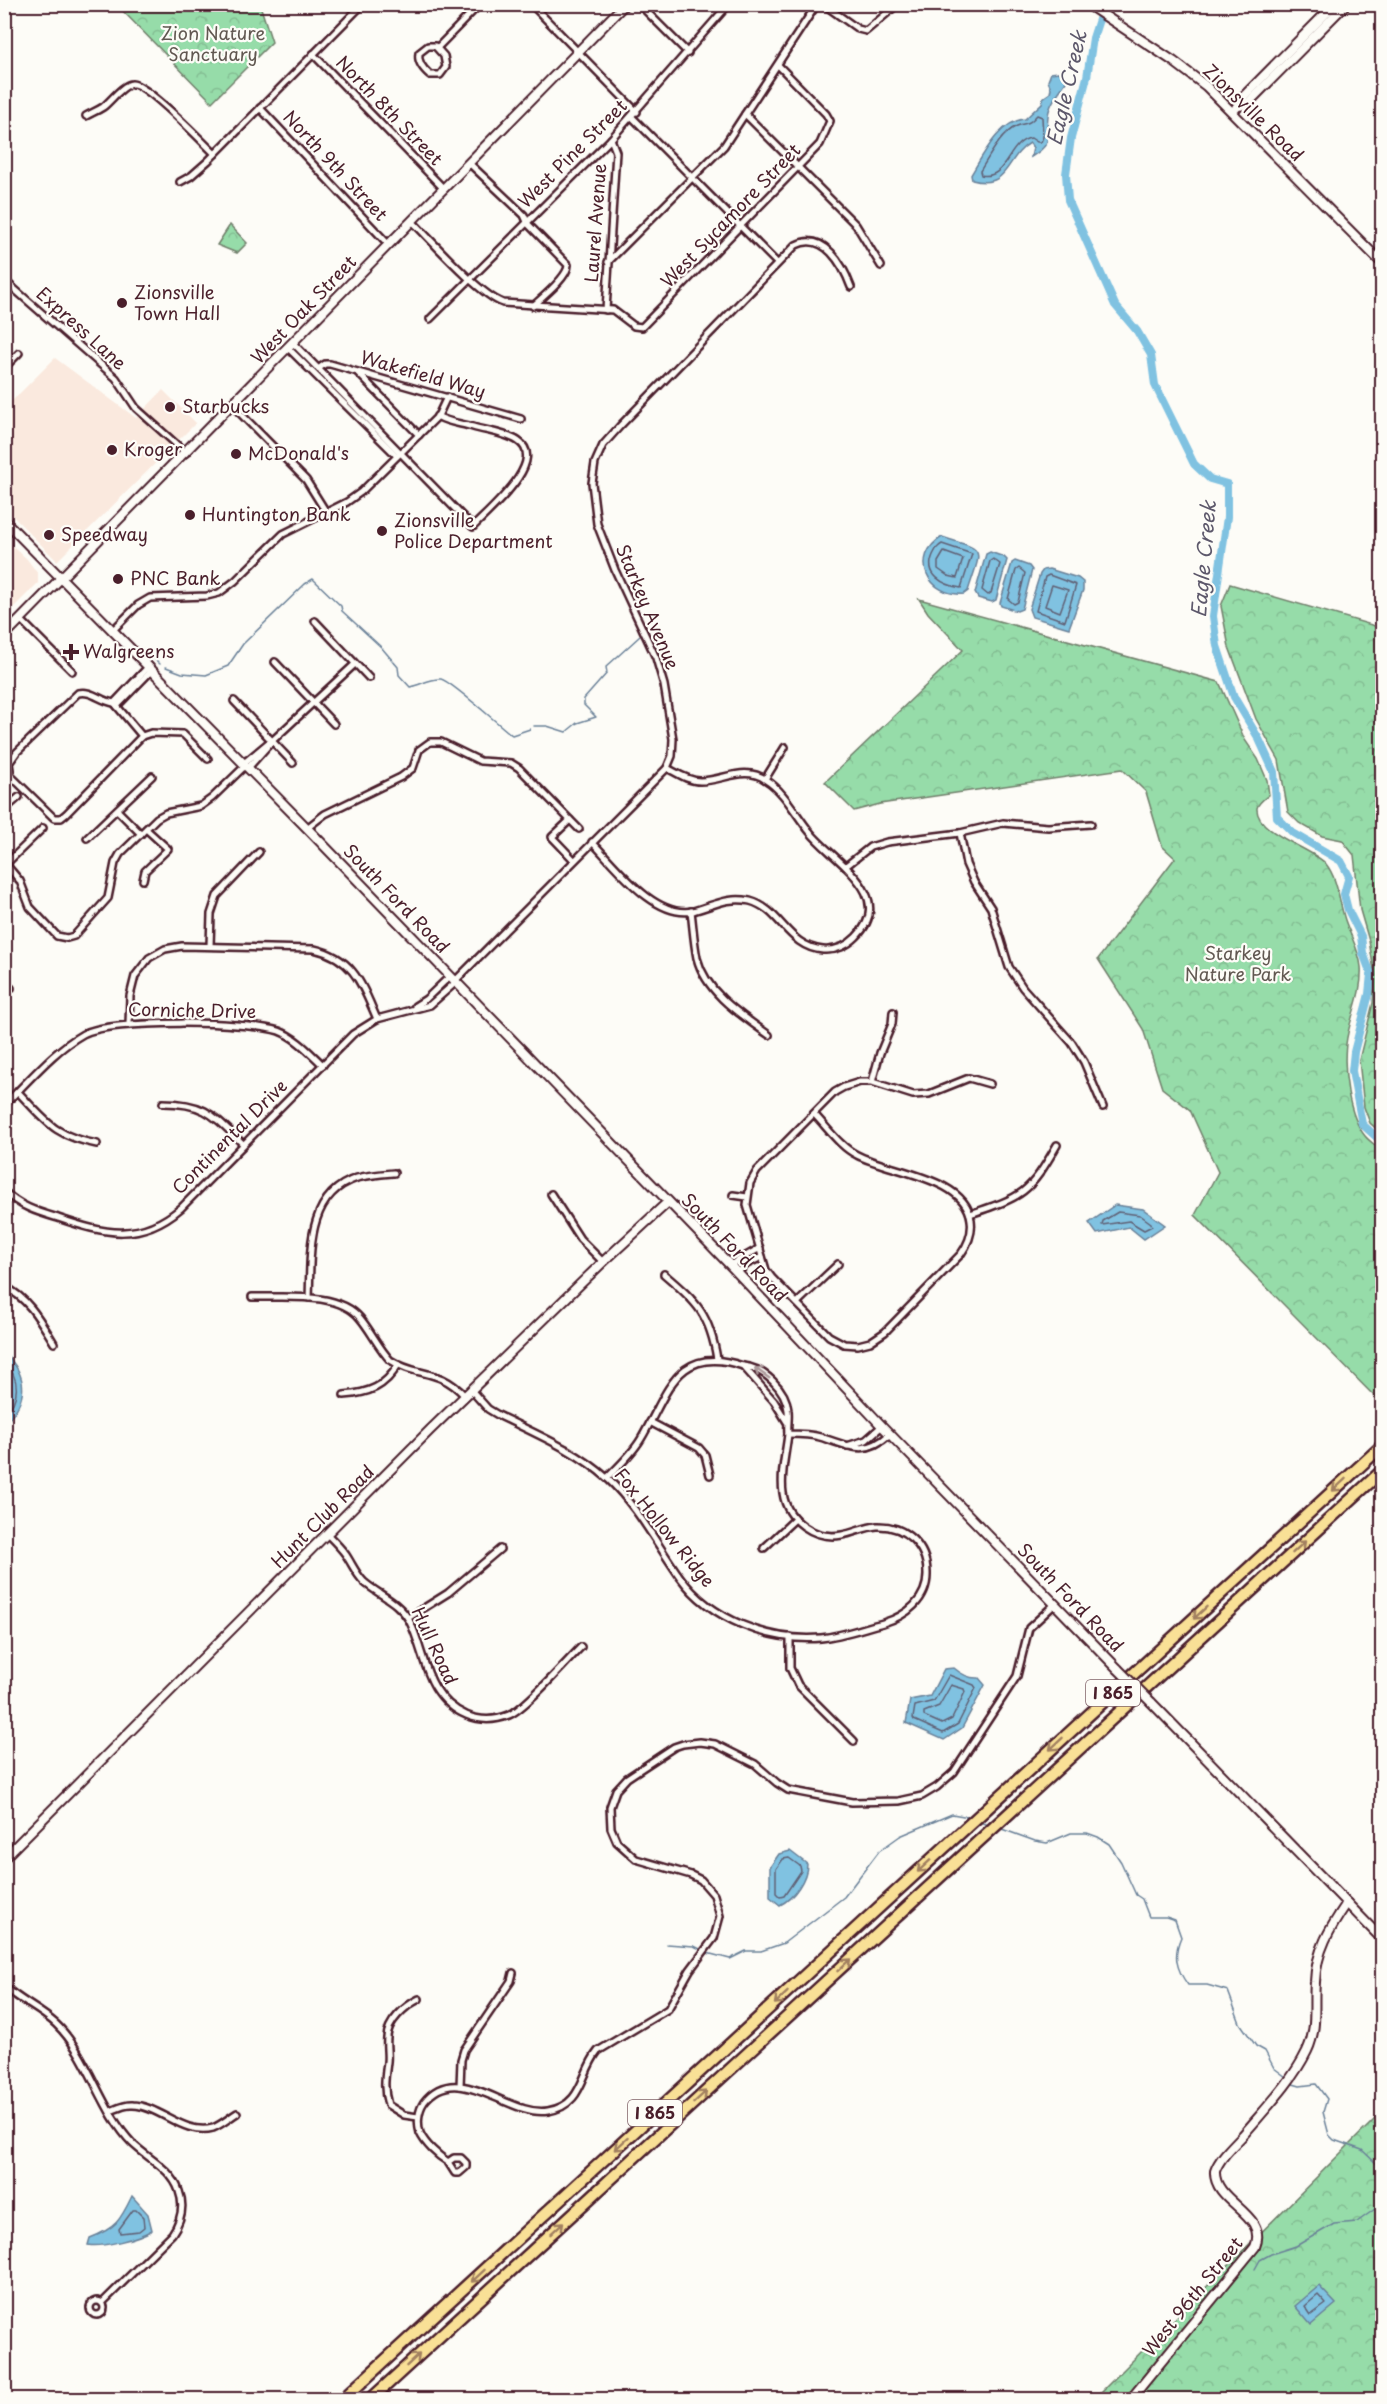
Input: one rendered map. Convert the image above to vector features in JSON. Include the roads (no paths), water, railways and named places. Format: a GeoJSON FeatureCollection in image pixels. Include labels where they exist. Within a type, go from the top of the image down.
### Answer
{"type":"FeatureCollection","features":[{"type":"Feature","properties":{"kind":"highway","name":"I 865"},"geometry":{"type":"LineString","coordinates":[[342,2400],[1383,1446]]}},
{"type":"Feature","properties":{"kind":"highway","name":"I 865"},"geometry":{"type":"LineString","coordinates":[[370,2400],[1381,1473]]}},
{"type":"Feature","properties":{"kind":"main road","name":"West Oak Street"},"geometry":{"type":"LineString","coordinates":[[4,636],[63,579],[625,4]]}},
{"type":"Feature","properties":{"kind":"main road","name":"Zionsville Road"},"geometry":{"type":"LineString","coordinates":[[1087,4],[1194,76],[1235,108],[1383,263]]}},
{"type":"Feature","properties":{"kind":"main road"},"geometry":{"type":"LineString","coordinates":[[1235,108],[1241,99],[1335,4]]}},
{"type":"Feature","properties":{"kind":"main road"},"geometry":{"type":"LineString","coordinates":[[1235,108],[1246,105],[1346,4]]}},
{"type":"Feature","properties":{"kind":"main road","name":"South Ford Road"},"geometry":{"type":"LineString","coordinates":[[4,520],[308,828],[453,981],[737,1272],[882,1426],[1383,1939]]}},
{"type":"Feature","properties":{"kind":"main road","name":"Hunt Club Road"},"geometry":{"type":"LineString","coordinates":[[4,1858],[468,1393],[668,1202]]}},
{"type":"Feature","properties":{"kind":"main road","name":"West 96th Street"},"geometry":{"type":"LineString","coordinates":[[1130,2400],[1255,2247],[1258,2238],[1256,2228],[1222,2191],[1216,2182],[1215,2171],[1221,2160],[1293,2075],[1309,2048],[1313,2033],[1314,1986],[1319,1954],[1325,1937],[1347,1903]]}},
{"type":"Feature","properties":{"kind":"street"},"geometry":{"type":"LineString","coordinates":[[180,182],[191,176],[215,154],[363,4]]}},
{"type":"Feature","properties":{"kind":"street"},"geometry":{"type":"LineString","coordinates":[[438,47],[480,4]]}},
{"type":"Feature","properties":{"kind":"street"},"geometry":{"type":"LineString","coordinates":[[531,4],[637,112]]}},
{"type":"Feature","properties":{"kind":"street"},"geometry":{"type":"LineString","coordinates":[[639,4],[688,53]]}},
{"type":"Feature","properties":{"kind":"street"},"geometry":{"type":"LineString","coordinates":[[720,4],[727,7]]}},
{"type":"Feature","properties":{"kind":"street"},"geometry":{"type":"LineString","coordinates":[[608,262],[724,146],[817,4]]}},
{"type":"Feature","properties":{"kind":"street"},"geometry":{"type":"LineString","coordinates":[[824,4],[858,29],[866,31],[898,4]]}},
{"type":"Feature","properties":{"kind":"street","name":"West Pine Street"},"geometry":{"type":"LineString","coordinates":[[430,319],[611,140],[727,7]]}},
{"type":"Feature","properties":{"kind":"street"},"geometry":{"type":"LineString","coordinates":[[428,46],[438,47],[444,56],[446,67],[440,75],[430,75],[420,65],[417,58],[418,53],[428,46]]}},
{"type":"Feature","properties":{"kind":"street","name":"North 8th Street"},"geometry":{"type":"LineString","coordinates":[[314,54],[444,189]]}},
{"type":"Feature","properties":{"kind":"street","name":"West Sycamore Street"},"geometry":{"type":"LineString","coordinates":[[606,310],[617,312],[634,326],[645,326],[820,144],[830,121],[826,114],[778,65]]}},
{"type":"Feature","properties":{"kind":"street"},"geometry":{"type":"LineString","coordinates":[[86,116],[103,107],[126,87],[132,84],[139,86],[172,112],[215,154]]}},
{"type":"Feature","properties":{"kind":"street","name":"North 9th Street"},"geometry":{"type":"LineString","coordinates":[[260,108],[389,245]]}},
{"type":"Feature","properties":{"kind":"street"},"geometry":{"type":"LineString","coordinates":[[745,114],[856,225],[881,266]]}},
{"type":"Feature","properties":{"kind":"street"},"geometry":{"type":"LineString","coordinates":[[632,117],[777,263]]}},
{"type":"Feature","properties":{"kind":"street","name":"Laurel Avenue"},"geometry":{"type":"LineString","coordinates":[[606,310],[616,152],[611,140]]}},
{"type":"Feature","properties":{"kind":"street"},"geometry":{"type":"LineString","coordinates":[[469,163],[524,215],[527,222],[564,260],[568,269],[564,276],[533,306]]}},
{"type":"Feature","properties":{"kind":"street"},"geometry":{"type":"LineString","coordinates":[[412,221],[496,301],[533,306],[606,310]]}},
{"type":"Feature","properties":{"kind":"street","name":"Starkey Avenue"},"geometry":{"type":"LineString","coordinates":[[666,768],[672,756],[673,739],[664,685],[656,658],[612,565],[597,524],[592,483],[599,450],[796,245],[815,242],[831,252],[846,274],[851,287]]}},
{"type":"Feature","properties":{"kind":"street","name":"Express Lane"},"geometry":{"type":"LineString","coordinates":[[4,280],[116,378],[136,408],[186,453]]}},
{"type":"Feature","properties":{"kind":"street"},"geometry":{"type":"LineString","coordinates":[[291,345],[318,369],[399,455]]}},
{"type":"Feature","properties":{"kind":"street"},"geometry":{"type":"LineString","coordinates":[[291,345],[399,455],[473,526],[523,473],[527,458],[524,448],[518,441],[467,425],[448,422],[437,416]]}},
{"type":"Feature","properties":{"kind":"street"},"geometry":{"type":"LineString","coordinates":[[4,368],[19,353]]}},
{"type":"Feature","properties":{"kind":"street","name":"Wakefield Way"},"geometry":{"type":"LineString","coordinates":[[318,369],[325,364],[330,364],[521,419]]}},
{"type":"Feature","properties":{"kind":"street"},"geometry":{"type":"LineString","coordinates":[[357,372],[419,435]]}},
{"type":"Feature","properties":{"kind":"street"},"geometry":{"type":"LineString","coordinates":[[112,630],[138,604],[150,598],[207,596],[219,593],[235,581],[283,534],[361,492],[437,416],[447,397]]}},
{"type":"Feature","properties":{"kind":"street"},"geometry":{"type":"LineString","coordinates":[[232,405],[306,480],[326,512]]}},
{"type":"Feature","properties":{"kind":"street"},"geometry":{"type":"LineString","coordinates":[[21,620],[72,671]]}},
{"type":"Feature","properties":{"kind":"street"},"geometry":{"type":"LineString","coordinates":[[315,621],[369,678]]}},
{"type":"Feature","properties":{"kind":"street"},"geometry":{"type":"LineString","coordinates":[[275,662],[334,723]]}},
{"type":"Feature","properties":{"kind":"street"},"geometry":{"type":"LineString","coordinates":[[43,828],[5,863],[20,881],[30,907],[57,936],[67,938],[74,936],[103,906],[111,891],[120,854],[157,818],[166,813],[201,806],[212,798],[261,747],[272,741],[355,664]]}},
{"type":"Feature","properties":{"kind":"street"},"geometry":{"type":"LineString","coordinates":[[115,705],[151,668]]}},
{"type":"Feature","properties":{"kind":"street"},"geometry":{"type":"LineString","coordinates":[[142,736],[115,705],[104,702],[92,693],[78,693],[17,752],[9,764],[10,776],[54,818],[58,819],[66,814],[142,736],[151,733],[180,732],[208,759]]}},
{"type":"Feature","properties":{"kind":"street"},"geometry":{"type":"LineString","coordinates":[[234,701],[293,763]]}},
{"type":"Feature","properties":{"kind":"street"},"geometry":{"type":"LineString","coordinates":[[308,828],[325,814],[401,777],[413,768],[419,750],[430,742],[441,742],[480,761],[511,763],[519,768],[579,829]]}},
{"type":"Feature","properties":{"kind":"street"},"geometry":{"type":"LineString","coordinates":[[765,779],[785,747]]}},
{"type":"Feature","properties":{"kind":"street"},"geometry":{"type":"LineString","coordinates":[[453,981],[592,842],[666,768],[694,780],[708,780],[742,773],[765,779],[780,793],[818,841],[861,880],[869,905],[868,914],[861,931],[855,938],[836,949],[825,950],[802,944],[768,910],[752,902],[729,900],[691,911],[664,908],[650,900],[592,842]]}},
{"type":"Feature","properties":{"kind":"street"},"geometry":{"type":"LineString","coordinates":[[87,838],[152,776]]}},
{"type":"Feature","properties":{"kind":"street"},"geometry":{"type":"LineString","coordinates":[[4,810],[19,797]]}},
{"type":"Feature","properties":{"kind":"street"},"geometry":{"type":"LineString","coordinates":[[117,810],[141,834]]}},
{"type":"Feature","properties":{"kind":"street"},"geometry":{"type":"LineString","coordinates":[[570,820],[552,837],[574,860]]}},
{"type":"Feature","properties":{"kind":"street"},"geometry":{"type":"LineString","coordinates":[[846,867],[862,852],[878,844],[960,833],[1003,823],[1048,827],[1091,824]]}},
{"type":"Feature","properties":{"kind":"street"},"geometry":{"type":"LineString","coordinates":[[143,880],[146,871],[168,849],[146,829]]}},
{"type":"Feature","properties":{"kind":"street"},"geometry":{"type":"LineString","coordinates":[[960,833],[966,864],[974,882],[991,908],[1009,968],[1023,988],[1072,1043],[1084,1062],[1103,1107]]}},
{"type":"Feature","properties":{"kind":"street"},"geometry":{"type":"LineString","coordinates":[[210,946],[211,914],[217,896],[259,852]]}},
{"type":"Feature","properties":{"kind":"street"},"geometry":{"type":"LineString","coordinates":[[691,911],[697,957],[710,985],[731,1007],[769,1035]]}},
{"type":"Feature","properties":{"kind":"street"},"geometry":{"type":"LineString","coordinates":[[129,1024],[132,986],[138,969],[149,958],[159,951],[173,947],[210,946],[314,949],[326,952],[345,962],[358,977],[377,1019]]}},
{"type":"Feature","properties":{"kind":"street","name":"Continental Drive"},"geometry":{"type":"LineString","coordinates":[[4,1191],[17,1202],[35,1211],[93,1230],[129,1232],[151,1227],[174,1213],[353,1034],[377,1019],[411,1009],[453,981]]}},
{"type":"Feature","properties":{"kind":"street"},"geometry":{"type":"LineString","coordinates":[[4,994],[11,988]]}},
{"type":"Feature","properties":{"kind":"street"},"geometry":{"type":"LineString","coordinates":[[872,1082],[880,1053],[892,1024],[893,1012]]}},
{"type":"Feature","properties":{"kind":"street","name":"Corniche Drive"},"geometry":{"type":"LineString","coordinates":[[4,1105],[65,1046],[84,1034],[116,1025],[244,1025],[268,1028],[296,1040],[322,1065]]}},
{"type":"Feature","properties":{"kind":"street"},"geometry":{"type":"LineString","coordinates":[[814,1114],[851,1152],[945,1186],[960,1196],[970,1214],[971,1233],[961,1254],[885,1332],[870,1342],[858,1345],[836,1341],[823,1331],[772,1278],[762,1257],[749,1214],[747,1197],[750,1183],[757,1171],[814,1114],[844,1087],[860,1082],[872,1082],[913,1095],[929,1094],[969,1078],[990,1084]]}},
{"type":"Feature","properties":{"kind":"street"},"geometry":{"type":"LineString","coordinates":[[18,1092],[54,1129],[63,1135],[74,1140],[97,1144]]}},
{"type":"Feature","properties":{"kind":"street"},"geometry":{"type":"LineString","coordinates":[[163,1103],[179,1103],[201,1108],[212,1114],[243,1144]]}},
{"type":"Feature","properties":{"kind":"street"},"geometry":{"type":"LineString","coordinates":[[970,1214],[1013,1199],[1026,1190],[1036,1179],[1057,1145]]}},
{"type":"Feature","properties":{"kind":"street"},"geometry":{"type":"LineString","coordinates":[[309,1298],[312,1234],[315,1219],[323,1204],[335,1191],[352,1180],[394,1173]]}},
{"type":"Feature","properties":{"kind":"street"},"geometry":{"type":"LineString","coordinates":[[551,1194],[579,1239],[603,1262]]}},
{"type":"Feature","properties":{"kind":"street"},"geometry":{"type":"LineString","coordinates":[[733,1195],[747,1197]]}},
{"type":"Feature","properties":{"kind":"street"},"geometry":{"type":"LineString","coordinates":[[730,1265],[760,1248]]}},
{"type":"Feature","properties":{"kind":"street"},"geometry":{"type":"LineString","coordinates":[[737,1272],[762,1257]]}},
{"type":"Feature","properties":{"kind":"street"},"geometry":{"type":"LineString","coordinates":[[796,1304],[838,1264]]}},
{"type":"Feature","properties":{"kind":"street"},"geometry":{"type":"LineString","coordinates":[[664,1274],[690,1297],[705,1316],[714,1339],[717,1359]]}},
{"type":"Feature","properties":{"kind":"street"},"geometry":{"type":"LineString","coordinates":[[4,1286],[34,1309],[54,1343]]}},
{"type":"Feature","properties":{"kind":"street"},"geometry":{"type":"LineString","coordinates":[[252,1297],[330,1300],[353,1311],[368,1328],[380,1348],[398,1365],[389,1378],[377,1388],[344,1395]]}},
{"type":"Feature","properties":{"kind":"street"},"geometry":{"type":"LineString","coordinates":[[607,1478],[633,1450],[666,1390],[678,1376],[693,1365],[717,1359],[759,1370],[779,1389],[787,1404],[788,1434],[782,1491],[786,1504],[795,1519],[764,1548]]}},
{"type":"Feature","properties":{"kind":"street","name":"Fox Hollow Ridge"},"geometry":{"type":"LineString","coordinates":[[398,1365],[441,1377],[498,1415],[572,1452],[607,1478],[633,1507],[686,1584],[702,1600],[742,1624],[771,1634],[790,1637],[834,1636],[895,1618],[915,1605],[923,1595],[928,1577],[925,1555],[915,1541],[903,1531],[876,1526],[846,1535],[824,1535],[810,1531],[795,1519]]}},
{"type":"Feature","properties":{"kind":"street"},"geometry":{"type":"LineString","coordinates":[[743,1366],[774,1401],[787,1422]]}},
{"type":"Feature","properties":{"kind":"street"},"geometry":{"type":"LineString","coordinates":[[650,1422],[699,1449],[705,1455],[710,1475]]}},
{"type":"Feature","properties":{"kind":"street"},"geometry":{"type":"LineString","coordinates":[[847,1446],[866,1440],[882,1426]]}},
{"type":"Feature","properties":{"kind":"street"},"geometry":{"type":"LineString","coordinates":[[788,1434],[814,1436],[857,1448],[870,1447],[881,1442],[890,1434]]}},
{"type":"Feature","properties":{"kind":"street","name":"Hull Road"},"geometry":{"type":"LineString","coordinates":[[328,1535],[365,1582],[393,1601],[408,1618],[434,1686],[443,1700],[464,1715],[484,1720],[510,1715],[581,1647]]}},
{"type":"Feature","properties":{"kind":"street"},"geometry":{"type":"LineString","coordinates":[[408,1618],[448,1593],[500,1549]]}},
{"type":"Feature","properties":{"kind":"street"},"geometry":{"type":"LineString","coordinates":[[448,2162],[440,2157],[421,2134],[418,2117],[424,2103],[433,2094],[460,2086],[533,2112],[549,2111],[565,2105],[575,2097],[580,2089],[591,2061],[598,2051],[668,2009],[690,1970],[714,1938],[719,1924],[720,1909],[714,1895],[705,1884],[691,1875],[636,1859],[617,1842],[611,1828],[610,1807],[616,1790],[627,1778],[674,1747],[700,1742],[715,1744],[755,1764],[777,1783],[795,1791],[852,1802],[899,1801],[922,1796],[943,1783],[960,1764],[1017,1676],[1029,1628],[1055,1604]]}},
{"type":"Feature","properties":{"kind":"street"},"geometry":{"type":"LineString","coordinates":[[790,1637],[790,1668],[798,1685],[854,1741]]}},
{"type":"Feature","properties":{"kind":"street"},"geometry":{"type":"LineString","coordinates":[[460,2086],[461,2060],[464,2050],[511,1981],[513,1973]]}},
{"type":"Feature","properties":{"kind":"street"},"geometry":{"type":"LineString","coordinates":[[4,1986],[54,2022],[69,2038],[131,2142],[175,2181],[182,2205],[179,2222],[172,2234],[102,2303]]}},
{"type":"Feature","properties":{"kind":"street"},"geometry":{"type":"LineString","coordinates":[[418,2117],[404,2115],[388,2104],[383,2084],[388,2031],[403,2011],[419,1999]]}},
{"type":"Feature","properties":{"kind":"street"},"geometry":{"type":"LineString","coordinates":[[111,2111],[123,2106],[135,2105],[182,2124],[204,2129],[214,2128],[237,2113]]}},
{"type":"Feature","properties":{"kind":"water"},"geometry":{"type":"Polygon","coordinates":[[[1058,72],[1065,76],[1066,82],[1050,107],[1047,139],[1043,148],[1031,157],[1033,148],[1030,143],[994,180],[984,182],[972,180],[971,175],[993,140],[1007,126],[1025,119],[1042,103],[1043,98],[1050,93],[1051,88],[1048,81],[1051,73],[1058,72]]]}},
{"type":"Feature","properties":{"kind":"water"},"geometry":{"type":"Polygon","coordinates":[[[942,537],[967,545],[977,553],[976,566],[968,591],[964,594],[941,589],[927,574],[926,555],[932,545],[942,537]]]}},
{"type":"Feature","properties":{"kind":"water"},"geometry":{"type":"Polygon","coordinates":[[[990,552],[1007,560],[996,600],[992,602],[978,598],[975,593],[986,554],[990,552]]]}},
{"type":"Feature","properties":{"kind":"water"},"geometry":{"type":"Polygon","coordinates":[[[1015,561],[1029,566],[1032,570],[1022,609],[1017,611],[1001,606],[1000,603],[1012,563],[1015,561]]]}},
{"type":"Feature","properties":{"kind":"water"},"geometry":{"type":"Polygon","coordinates":[[[1049,569],[1078,578],[1083,582],[1083,590],[1069,628],[1032,617],[1029,609],[1040,574],[1043,570],[1049,569]]]}},
{"type":"Feature","properties":{"kind":"water"},"geometry":{"type":"Polygon","coordinates":[[[1115,1205],[1143,1209],[1165,1225],[1144,1239],[1129,1227],[1097,1234],[1089,1223],[1115,1205]]]}},
{"type":"Feature","properties":{"kind":"water"},"geometry":{"type":"Polygon","coordinates":[[[5,1354],[18,1371],[23,1388],[18,1406],[5,1423],[5,1354]]]}},
{"type":"Feature","properties":{"kind":"water"},"geometry":{"type":"Polygon","coordinates":[[[954,1668],[965,1676],[979,1678],[985,1685],[962,1728],[944,1740],[906,1723],[910,1700],[930,1696],[944,1669],[954,1668]]]}},
{"type":"Feature","properties":{"kind":"water"},"geometry":{"type":"Polygon","coordinates":[[[790,1851],[807,1864],[805,1876],[799,1888],[780,1905],[770,1897],[770,1867],[779,1854],[790,1851]]]}},
{"type":"Feature","properties":{"kind":"water"},"geometry":{"type":"Polygon","coordinates":[[[132,2196],[148,2214],[152,2230],[120,2242],[88,2245],[90,2238],[106,2231],[116,2223],[132,2196]]]}},
{"type":"Feature","properties":{"kind":"water"},"geometry":{"type":"Polygon","coordinates":[[[1319,2286],[1336,2304],[1311,2325],[1295,2306],[1319,2286]]]}},
{"type":"Feature","properties":{"kind":"waterway","name":"Eagle Creek"},"geometry":{"type":"LineString","coordinates":[[1104,4],[1093,38],[1087,77],[1071,138],[1066,174],[1068,200],[1115,305],[1137,331],[1151,355],[1155,385],[1194,464],[1210,479],[1227,484],[1227,517],[1213,616],[1217,646],[1234,697],[1259,739],[1274,772],[1277,817],[1293,833],[1341,861],[1349,876],[1344,894],[1348,910],[1361,936],[1363,953],[1371,974],[1369,994],[1354,1052],[1352,1071],[1362,1124],[1382,1142]]}},
{"type":"Feature","properties":{"kind":"waterway"},"geometry":{"type":"LineString","coordinates":[[166,667],[182,673],[206,675],[228,666],[243,644],[313,579],[341,606],[342,611],[381,647],[398,667],[399,675],[410,687],[441,679],[465,695],[512,735],[530,729]]}},
{"type":"Feature","properties":{"kind":"waterway"},"geometry":{"type":"LineString","coordinates":[[534,726],[547,726],[566,732],[577,723],[596,717],[584,705],[584,699],[607,673],[606,667],[640,636]]}},
{"type":"Feature","properties":{"kind":"waterway"},"geometry":{"type":"LineString","coordinates":[[138,649],[145,650],[160,664]]}},
{"type":"Feature","properties":{"kind":"waterway"},"geometry":{"type":"LineString","coordinates":[[707,1953],[730,1959],[746,1951],[761,1951],[784,1943],[844,1897],[879,1851],[900,1836],[952,1814],[969,1817]]}},
{"type":"Feature","properties":{"kind":"waterway"},"geometry":{"type":"LineString","coordinates":[[979,1822],[989,1825]]}},
{"type":"Feature","properties":{"kind":"waterway"},"geometry":{"type":"LineString","coordinates":[[999,1828],[1047,1843],[1071,1833],[1087,1833],[1109,1844],[1121,1862],[1136,1895],[1142,1899],[1149,1917],[1166,1917],[1175,1920],[1181,1937],[1177,1950],[1177,1962],[1188,1985],[1207,1985],[1228,1991],[1240,2023],[1256,2046],[1265,2051],[1274,2068],[1286,2077]]}},
{"type":"Feature","properties":{"kind":"waterway"},"geometry":{"type":"LineString","coordinates":[[667,1944],[694,1946],[700,1949]]}},
{"type":"Feature","properties":{"kind":"waterway"},"geometry":{"type":"LineString","coordinates":[[1293,2084],[1300,2086],[1316,2084],[1327,2099],[1323,2112],[1329,2135],[1334,2140],[1362,2150],[1382,2169]]}},
{"type":"Feature","properties":{"kind":"waterway"},"geometry":{"type":"LineString","coordinates":[[1255,2269],[1260,2260],[1271,2254],[1296,2246],[1334,2224],[1357,2222],[1382,2204]]}},
{"type":"Feature","properties":{"kind":"place","name":"Zionsville Town Hall"},"geometry":{"type":"Point","coordinates":[122,303]}},
{"type":"Feature","properties":{"kind":"place","name":"Starbucks"},"geometry":{"type":"Point","coordinates":[170,407]}},
{"type":"Feature","properties":{"kind":"place","name":"Kroger"},"geometry":{"type":"Point","coordinates":[112,450]}},
{"type":"Feature","properties":{"kind":"place","name":"McDonald's"},"geometry":{"type":"Point","coordinates":[236,454]}},
{"type":"Feature","properties":{"kind":"place","name":"Huntington Bank"},"geometry":{"type":"Point","coordinates":[190,515]}},
{"type":"Feature","properties":{"kind":"place","name":"Zionsville Police Department"},"geometry":{"type":"Point","coordinates":[382,531]}},
{"type":"Feature","properties":{"kind":"place","name":"Speedway"},"geometry":{"type":"Point","coordinates":[49,535]}},
{"type":"Feature","properties":{"kind":"place","name":"PNC Bank"},"geometry":{"type":"Point","coordinates":[118,579]}},
{"type":"Feature","properties":{"kind":"place","name":"Walgreens"},"geometry":{"type":"Point","coordinates":[71,652]}},
{"type":"Feature","properties":{"kind":"park label","name":"Zion Nature Sanctuary"},"geometry":{"type":"Point","coordinates":[213,44]}},
{"type":"Feature","properties":{"kind":"park label","name":"Starkey Nature Park"},"geometry":{"type":"Point","coordinates":[1238,964]}}]}
